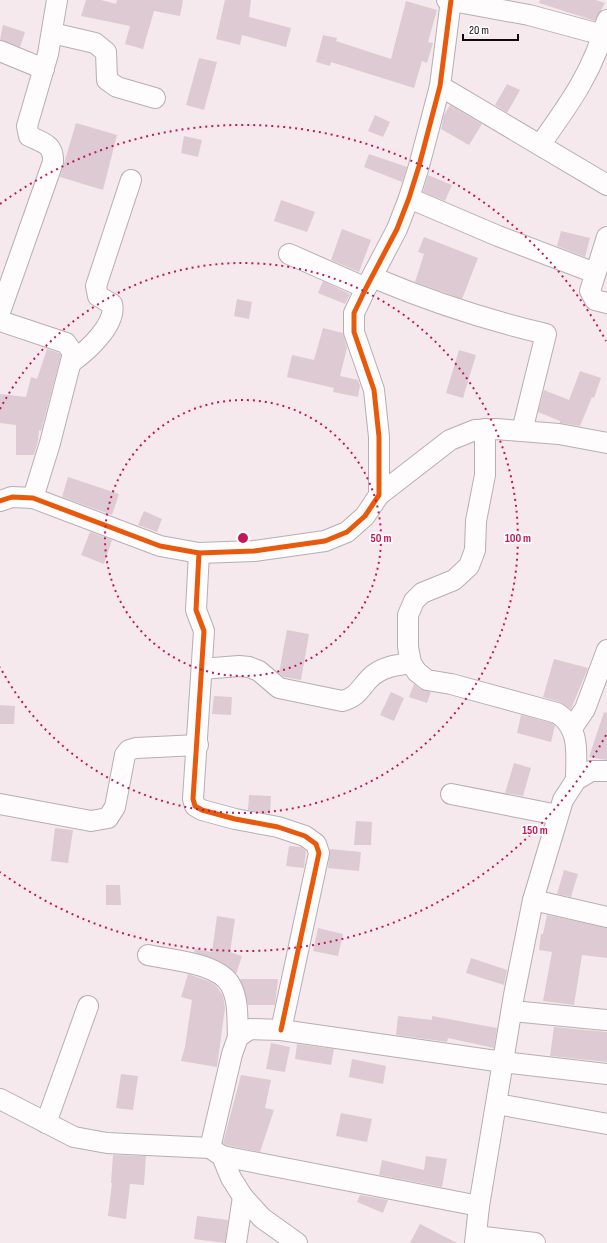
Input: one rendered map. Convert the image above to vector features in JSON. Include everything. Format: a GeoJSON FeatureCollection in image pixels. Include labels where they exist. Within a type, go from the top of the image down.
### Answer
{"type":"FeatureCollection","features":[{"type":"Feature","properties":{"kind":"street"},"geometry":{"type":"LineString","coordinates":[[0,312],[53,162],[54,154],[51,147],[45,142],[29,136],[27,126],[44,69],[52,34],[57,0]]}},
{"type":"Feature","properties":{"kind":"street"},"geometry":{"type":"LineString","coordinates":[[379,495],[379,437],[374,390],[368,369],[360,352],[353,323],[354,313],[397,229],[410,198],[440,86],[447,42],[449,0],[605,28],[597,54],[576,95],[540,145]]}},
{"type":"Feature","properties":{"kind":"street"},"geometry":{"type":"LineString","coordinates":[[52,34],[95,43],[106,52],[107,80],[117,88],[155,98]]}},
{"type":"Feature","properties":{"kind":"street"},"geometry":{"type":"LineString","coordinates":[[0,51],[44,69]]}},
{"type":"Feature","properties":{"kind":"street"},"geometry":{"type":"LineString","coordinates":[[440,86],[607,184]]}},
{"type":"Feature","properties":{"kind":"street"},"geometry":{"type":"LineString","coordinates":[[73,361],[87,351],[100,336],[109,321],[113,309],[112,304],[98,296],[96,286],[131,180]]}},
{"type":"Feature","properties":{"kind":"street"},"geometry":{"type":"LineString","coordinates":[[410,198],[506,239],[595,273]]}},
{"type":"Feature","properties":{"kind":"street"},"geometry":{"type":"LineString","coordinates":[[607,237],[590,291],[595,300],[607,303]]}},
{"type":"Feature","properties":{"kind":"street"},"geometry":{"type":"LineString","coordinates":[[289,254],[480,318],[546,334],[522,431]]}},
{"type":"Feature","properties":{"kind":"street"},"geometry":{"type":"LineString","coordinates":[[0,321],[66,343],[74,353],[73,361],[33,498]]}},
{"type":"Feature","properties":{"kind":"street"},"geometry":{"type":"LineString","coordinates":[[484,429],[485,475],[476,522],[475,550],[469,566],[454,580],[422,593],[414,601],[408,615],[408,647],[411,663],[417,672],[427,680],[451,684],[557,713],[565,718],[572,728],[576,743],[576,780]]}},
{"type":"Feature","properties":{"kind":"street"},"geometry":{"type":"LineString","coordinates":[[0,501],[12,498],[33,498],[160,546],[199,553],[254,551],[325,541],[346,532],[365,516],[379,495],[450,440],[476,430],[484,429],[559,434],[607,443]]}},
{"type":"Feature","properties":{"kind":"street"},"geometry":{"type":"LineString","coordinates":[[199,553],[196,610],[204,631],[198,745],[193,799],[195,806],[202,810],[235,819],[278,827],[305,836],[316,844],[318,852],[281,1030]]}},
{"type":"Feature","properties":{"kind":"street"},"geometry":{"type":"LineString","coordinates":[[572,728],[585,709],[607,650]]}},
{"type":"Feature","properties":{"kind":"street"},"geometry":{"type":"LineString","coordinates":[[202,669],[239,666],[249,667],[258,670],[279,688],[342,701],[351,699],[371,676],[383,669],[411,663]]}},
{"type":"Feature","properties":{"kind":"street"},"geometry":{"type":"LineString","coordinates":[[0,804],[91,821],[108,818],[115,807],[125,755],[129,750],[136,748],[198,745]]}},
{"type":"Feature","properties":{"kind":"street"},"geometry":{"type":"LineString","coordinates":[[535,1243],[476,1240],[479,1206],[498,1104],[503,1062],[512,1011],[533,900],[558,815],[563,800],[576,780],[591,771],[607,771]]}},
{"type":"Feature","properties":{"kind":"street"},"geometry":{"type":"LineString","coordinates":[[451,794],[558,815]]}},
{"type":"Feature","properties":{"kind":"street"},"geometry":{"type":"LineString","coordinates":[[533,900],[607,917]]}},
{"type":"Feature","properties":{"kind":"street"},"geometry":{"type":"LineString","coordinates":[[148,955],[209,968],[224,976],[231,986],[236,1000],[238,1037],[232,1054],[216,1152],[243,1197],[262,1218],[297,1243]]}},
{"type":"Feature","properties":{"kind":"street"},"geometry":{"type":"LineString","coordinates":[[46,1123],[88,1006]]}},
{"type":"Feature","properties":{"kind":"street"},"geometry":{"type":"LineString","coordinates":[[512,1011],[606,1020]]}},
{"type":"Feature","properties":{"kind":"street"},"geometry":{"type":"LineString","coordinates":[[238,1037],[250,1029],[281,1030],[503,1062],[607,1074]]}},
{"type":"Feature","properties":{"kind":"street"},"geometry":{"type":"LineString","coordinates":[[0,1099],[74,1137],[107,1143],[216,1152],[479,1206]]}},
{"type":"Feature","properties":{"kind":"street"},"geometry":{"type":"LineString","coordinates":[[498,1104],[607,1124]]}},
{"type":"Feature","properties":{"kind":"street"},"geometry":{"type":"LineString","coordinates":[[236,1243],[243,1197]]}},
{"type":"Feature","properties":{"kind":"building"},"geometry":{"type":"Polygon","coordinates":[[[86,0],[101,0],[116,4],[117,0],[183,0],[180,16],[154,11],[143,49],[125,44],[130,26],[81,16],[86,0]]]}},
{"type":"Feature","properties":{"kind":"building"},"geometry":{"type":"Polygon","coordinates":[[[225,0],[251,0],[249,17],[291,28],[286,47],[242,35],[240,45],[216,39],[225,0]]]}},
{"type":"Feature","properties":{"kind":"building"},"geometry":{"type":"Polygon","coordinates":[[[540,0],[596,0],[605,3],[595,21],[539,3],[540,0]]]}},
{"type":"Feature","properties":{"kind":"building"},"geometry":{"type":"Polygon","coordinates":[[[406,1],[437,10],[428,42],[433,43],[427,63],[422,61],[414,88],[331,62],[330,66],[316,62],[323,35],[337,38],[336,41],[391,59],[406,1]]]}},
{"type":"Feature","properties":{"kind":"building"},"geometry":{"type":"Polygon","coordinates":[[[3,25],[25,32],[20,47],[0,40],[3,25]]]}},
{"type":"Feature","properties":{"kind":"building"},"geometry":{"type":"Polygon","coordinates":[[[199,58],[217,62],[204,110],[186,105],[199,58]]]}},
{"type":"Feature","properties":{"kind":"building"},"geometry":{"type":"Polygon","coordinates":[[[507,84],[520,90],[507,113],[495,105],[507,84]]]}},
{"type":"Feature","properties":{"kind":"building"},"geometry":{"type":"Polygon","coordinates":[[[450,105],[482,124],[469,145],[441,129],[444,115],[450,105]]]}},
{"type":"Feature","properties":{"kind":"building"},"geometry":{"type":"Polygon","coordinates":[[[375,115],[390,122],[383,137],[368,131],[375,115]]]}},
{"type":"Feature","properties":{"kind":"building"},"geometry":{"type":"Polygon","coordinates":[[[76,123],[117,135],[103,190],[60,177],[76,123]]]}},
{"type":"Feature","properties":{"kind":"building"},"geometry":{"type":"Polygon","coordinates":[[[184,136],[202,140],[198,157],[181,153],[184,136]]]}},
{"type":"Feature","properties":{"kind":"building"},"geometry":{"type":"Polygon","coordinates":[[[369,154],[407,167],[402,182],[364,167],[369,154]]]}},
{"type":"Feature","properties":{"kind":"building"},"geometry":{"type":"Polygon","coordinates":[[[428,175],[452,185],[445,201],[423,192],[428,175]]]}},
{"type":"Feature","properties":{"kind":"building"},"geometry":{"type":"Polygon","coordinates":[[[281,200],[315,212],[307,232],[274,221],[281,200]]]}},
{"type":"Feature","properties":{"kind":"building"},"geometry":{"type":"Polygon","coordinates":[[[342,229],[371,240],[359,272],[331,260],[342,229]]]}},
{"type":"Feature","properties":{"kind":"building"},"geometry":{"type":"Polygon","coordinates":[[[561,231],[590,238],[585,257],[557,246],[561,231]]]}},
{"type":"Feature","properties":{"kind":"building"},"geometry":{"type":"Polygon","coordinates":[[[424,237],[478,258],[462,299],[415,282],[424,254],[418,252],[424,237]]]}},
{"type":"Feature","properties":{"kind":"building"},"geometry":{"type":"Polygon","coordinates":[[[323,281],[350,294],[345,304],[318,293],[323,281]]]}},
{"type":"Feature","properties":{"kind":"building"},"geometry":{"type":"Polygon","coordinates":[[[237,299],[252,302],[249,319],[234,316],[237,299]]]}},
{"type":"Feature","properties":{"kind":"building"},"geometry":{"type":"Polygon","coordinates":[[[323,328],[343,333],[347,348],[340,376],[358,380],[360,386],[358,397],[333,392],[334,388],[287,377],[292,355],[314,360],[323,328]]]}},
{"type":"Feature","properties":{"kind":"building"},"geometry":{"type":"Polygon","coordinates":[[[47,349],[61,355],[41,431],[39,430],[34,455],[16,455],[16,425],[0,423],[0,394],[26,397],[31,377],[37,379],[47,349]]]}},
{"type":"Feature","properties":{"kind":"building"},"geometry":{"type":"Polygon","coordinates":[[[459,350],[476,355],[463,398],[446,393],[459,350]]]}},
{"type":"Feature","properties":{"kind":"building"},"geometry":{"type":"Polygon","coordinates":[[[580,371],[601,378],[594,398],[592,397],[580,426],[560,423],[560,421],[538,412],[544,390],[569,400],[580,371]]]}},
{"type":"Feature","properties":{"kind":"building"},"geometry":{"type":"Polygon","coordinates":[[[68,477],[119,494],[112,515],[62,497],[68,477]]]}},
{"type":"Feature","properties":{"kind":"building"},"geometry":{"type":"Polygon","coordinates":[[[144,511],[162,519],[157,532],[138,525],[144,511]]]}},
{"type":"Feature","properties":{"kind":"building"},"geometry":{"type":"Polygon","coordinates":[[[90,532],[112,540],[104,564],[81,555],[90,532]]]}},
{"type":"Feature","properties":{"kind":"building"},"geometry":{"type":"Polygon","coordinates":[[[287,630],[309,634],[301,680],[284,677],[279,673],[287,630]]]}},
{"type":"Feature","properties":{"kind":"building"},"geometry":{"type":"Polygon","coordinates":[[[554,659],[588,668],[571,709],[560,702],[543,697],[554,659]]]}},
{"type":"Feature","properties":{"kind":"building"},"geometry":{"type":"Polygon","coordinates":[[[414,684],[420,689],[431,692],[427,703],[409,697],[414,684]]]}},
{"type":"Feature","properties":{"kind":"building"},"geometry":{"type":"Polygon","coordinates":[[[391,692],[404,698],[394,721],[380,715],[391,692]]]}},
{"type":"Feature","properties":{"kind":"building"},"geometry":{"type":"Polygon","coordinates":[[[214,696],[232,697],[231,715],[212,714],[214,696]]]}},
{"type":"Feature","properties":{"kind":"building"},"geometry":{"type":"Polygon","coordinates":[[[0,705],[15,706],[14,724],[0,724],[0,705]]]}},
{"type":"Feature","properties":{"kind":"building"},"geometry":{"type":"Polygon","coordinates":[[[604,712],[607,713],[607,760],[589,757],[604,712]]]}},
{"type":"Feature","properties":{"kind":"building"},"geometry":{"type":"Polygon","coordinates":[[[521,715],[552,723],[555,726],[551,742],[517,733],[521,715]]]}},
{"type":"Feature","properties":{"kind":"building"},"geometry":{"type":"Polygon","coordinates":[[[514,763],[531,768],[523,796],[505,793],[514,763]]]}},
{"type":"Feature","properties":{"kind":"building"},"geometry":{"type":"Polygon","coordinates":[[[249,795],[271,796],[270,814],[248,810],[249,795]]]}},
{"type":"Feature","properties":{"kind":"building"},"geometry":{"type":"Polygon","coordinates":[[[356,821],[372,822],[371,845],[354,845],[356,821]]]}},
{"type":"Feature","properties":{"kind":"building"},"geometry":{"type":"Polygon","coordinates":[[[55,828],[73,830],[68,863],[51,861],[55,828]]]}},
{"type":"Feature","properties":{"kind":"building"},"geometry":{"type":"Polygon","coordinates":[[[289,846],[301,847],[306,851],[304,868],[286,866],[289,846]]]}},
{"type":"Feature","properties":{"kind":"building"},"geometry":{"type":"Polygon","coordinates":[[[330,849],[361,852],[359,871],[328,868],[330,849]]]}},
{"type":"Feature","properties":{"kind":"building"},"geometry":{"type":"Polygon","coordinates":[[[564,870],[578,874],[571,897],[557,894],[564,870]]]}},
{"type":"Feature","properties":{"kind":"building"},"geometry":{"type":"Polygon","coordinates":[[[106,885],[120,885],[121,905],[106,905],[106,885]]]}},
{"type":"Feature","properties":{"kind":"building"},"geometry":{"type":"Polygon","coordinates":[[[547,915],[607,928],[607,958],[582,955],[574,1005],[543,1001],[552,952],[539,950],[541,934],[543,934],[547,915]]]}},
{"type":"Feature","properties":{"kind":"building"},"geometry":{"type":"Polygon","coordinates":[[[217,916],[235,919],[230,952],[242,956],[236,974],[221,962],[194,952],[195,949],[212,952],[217,916]]]}},
{"type":"Feature","properties":{"kind":"building"},"geometry":{"type":"Polygon","coordinates":[[[318,928],[343,934],[338,956],[313,951],[318,928]]]}},
{"type":"Feature","properties":{"kind":"building"},"geometry":{"type":"Polygon","coordinates":[[[471,958],[507,970],[504,985],[466,973],[471,958]]]}},
{"type":"Feature","properties":{"kind":"building"},"geometry":{"type":"Polygon","coordinates":[[[188,974],[211,982],[217,987],[223,996],[225,1008],[217,1067],[181,1061],[185,1047],[192,1000],[181,997],[188,974]]]}},
{"type":"Feature","properties":{"kind":"building"},"geometry":{"type":"Polygon","coordinates":[[[240,979],[278,979],[275,1005],[248,1005],[240,979]]]}},
{"type":"Feature","properties":{"kind":"building"},"geometry":{"type":"Polygon","coordinates":[[[398,1016],[432,1020],[432,1016],[497,1028],[494,1048],[448,1038],[447,1042],[396,1035],[398,1016]]]}},
{"type":"Feature","properties":{"kind":"building"},"geometry":{"type":"Polygon","coordinates":[[[554,1027],[607,1032],[607,1062],[550,1056],[554,1027]]]}},
{"type":"Feature","properties":{"kind":"building"},"geometry":{"type":"Polygon","coordinates":[[[271,1043],[290,1047],[285,1072],[266,1069],[271,1043]]]}},
{"type":"Feature","properties":{"kind":"building"},"geometry":{"type":"Polygon","coordinates":[[[297,1044],[334,1049],[331,1065],[295,1059],[297,1044]]]}},
{"type":"Feature","properties":{"kind":"building"},"geometry":{"type":"Polygon","coordinates":[[[352,1059],[386,1066],[383,1084],[349,1077],[352,1059]]]}},
{"type":"Feature","properties":{"kind":"building"},"geometry":{"type":"Polygon","coordinates":[[[121,1074],[138,1076],[133,1110],[116,1108],[121,1074]]]}},
{"type":"Feature","properties":{"kind":"building"},"geometry":{"type":"Polygon","coordinates":[[[241,1075],[271,1080],[265,1108],[274,1110],[260,1152],[226,1145],[223,1143],[241,1075]]]}},
{"type":"Feature","properties":{"kind":"building"},"geometry":{"type":"Polygon","coordinates":[[[341,1113],[372,1119],[367,1142],[336,1136],[341,1113]]]}},
{"type":"Feature","properties":{"kind":"building"},"geometry":{"type":"Polygon","coordinates":[[[113,1155],[146,1156],[144,1185],[130,1184],[126,1219],[108,1216],[112,1183],[113,1155]]]}},
{"type":"Feature","properties":{"kind":"building"},"geometry":{"type":"Polygon","coordinates":[[[426,1156],[447,1159],[442,1187],[379,1175],[382,1160],[424,1170],[426,1156]]]}},
{"type":"Feature","properties":{"kind":"building"},"geometry":{"type":"Polygon","coordinates":[[[360,1195],[388,1200],[383,1213],[357,1202],[360,1195]]]}},
{"type":"Feature","properties":{"kind":"building"},"geometry":{"type":"Polygon","coordinates":[[[197,1216],[228,1220],[225,1243],[194,1239],[197,1216]]]}},
{"type":"Feature","properties":{"kind":"building"},"geometry":{"type":"Polygon","coordinates":[[[420,1224],[457,1243],[410,1243],[420,1224]]]}},
{"type":"Feature","properties":{"kind":"cycle path"},"geometry":{"type":"LineString","coordinates":[[0,501],[12,497],[33,498],[160,546],[199,553],[254,551],[325,541],[347,532],[365,516],[379,495],[379,437],[374,390],[354,332],[354,313],[397,229],[419,166],[440,86],[451,0]]}},
{"type":"Feature","properties":{"kind":"cycle path"},"geometry":{"type":"LineString","coordinates":[[199,553],[196,610],[204,631],[193,799],[195,806],[202,810],[235,819],[278,827],[305,836],[316,844],[319,853],[281,1030]]}}]}
